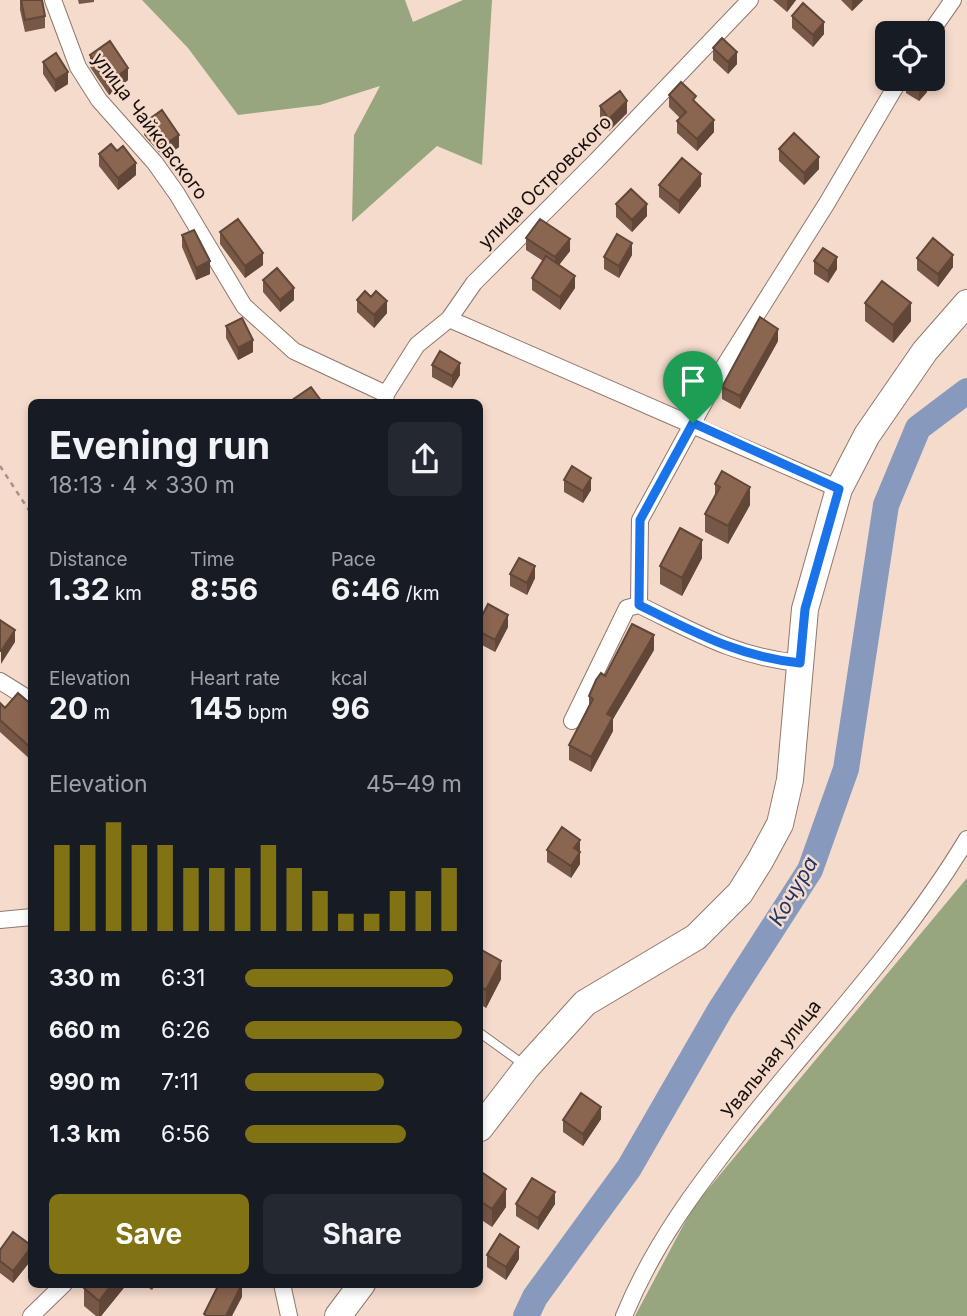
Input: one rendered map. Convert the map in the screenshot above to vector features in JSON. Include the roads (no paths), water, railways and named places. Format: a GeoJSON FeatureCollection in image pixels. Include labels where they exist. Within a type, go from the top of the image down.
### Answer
{"type":"FeatureCollection","features":[{"type":"Feature","properties":{"kind":"main road"},"geometry":{"type":"LineString","coordinates":[[483,1124],[527,1067],[585,1003],[695,937],[740,893],[780,824],[790,780],[805,609],[839,489],[867,435],[918,362],[967,303]]}},
{"type":"Feature","properties":{"kind":"main road"},"geometry":{"type":"LineString","coordinates":[[338,1316],[359,1288]]}},
{"type":"Feature","properties":{"kind":"street","name":"улица Чайковского"},"geometry":{"type":"LineString","coordinates":[[53,0],[78,68],[99,100],[177,194],[244,306],[294,351],[386,398]]}},
{"type":"Feature","properties":{"kind":"street","name":"улица Островского"},"geometry":{"type":"LineString","coordinates":[[386,398],[417,345],[449,319],[474,283],[597,160],[750,0]]}},
{"type":"Feature","properties":{"kind":"street"},"geometry":{"type":"LineString","coordinates":[[938,21],[953,0]]}},
{"type":"Feature","properties":{"kind":"street"},"geometry":{"type":"LineString","coordinates":[[639,605],[640,520],[693,423],[893,91]]}},
{"type":"Feature","properties":{"kind":"street"},"geometry":{"type":"LineString","coordinates":[[449,319],[693,423],[839,489]]}},
{"type":"Feature","properties":{"kind":"street"},"geometry":{"type":"LineString","coordinates":[[572,721],[627,608],[639,605],[712,642],[753,655],[800,663]]}},
{"type":"Feature","properties":{"kind":"street"},"geometry":{"type":"LineString","coordinates":[[0,681],[28,698]]}},
{"type":"Feature","properties":{"kind":"street","name":"Увальная улица"},"geometry":{"type":"LineString","coordinates":[[624,1316],[659,1243],[690,1195],[816,1036],[902,934],[967,839]]}},
{"type":"Feature","properties":{"kind":"street"},"geometry":{"type":"LineString","coordinates":[[0,920],[28,917]]}},
{"type":"Feature","properties":{"kind":"street"},"geometry":{"type":"LineString","coordinates":[[31,1316],[60,1288]]}},
{"type":"Feature","properties":{"kind":"street"},"geometry":{"type":"LineString","coordinates":[[283,1288],[289,1316]]}},
{"type":"Feature","properties":{"kind":"lane"},"geometry":{"type":"LineString","coordinates":[[483,1035],[527,1067]]}},
{"type":"Feature","properties":{"kind":"waterway","name":"Кочура"},"geometry":{"type":"LineString","coordinates":[[526,1316],[535,1297],[629,1168],[720,1010],[810,870],[846,769],[886,505],[918,428],[967,391]]}}]}
